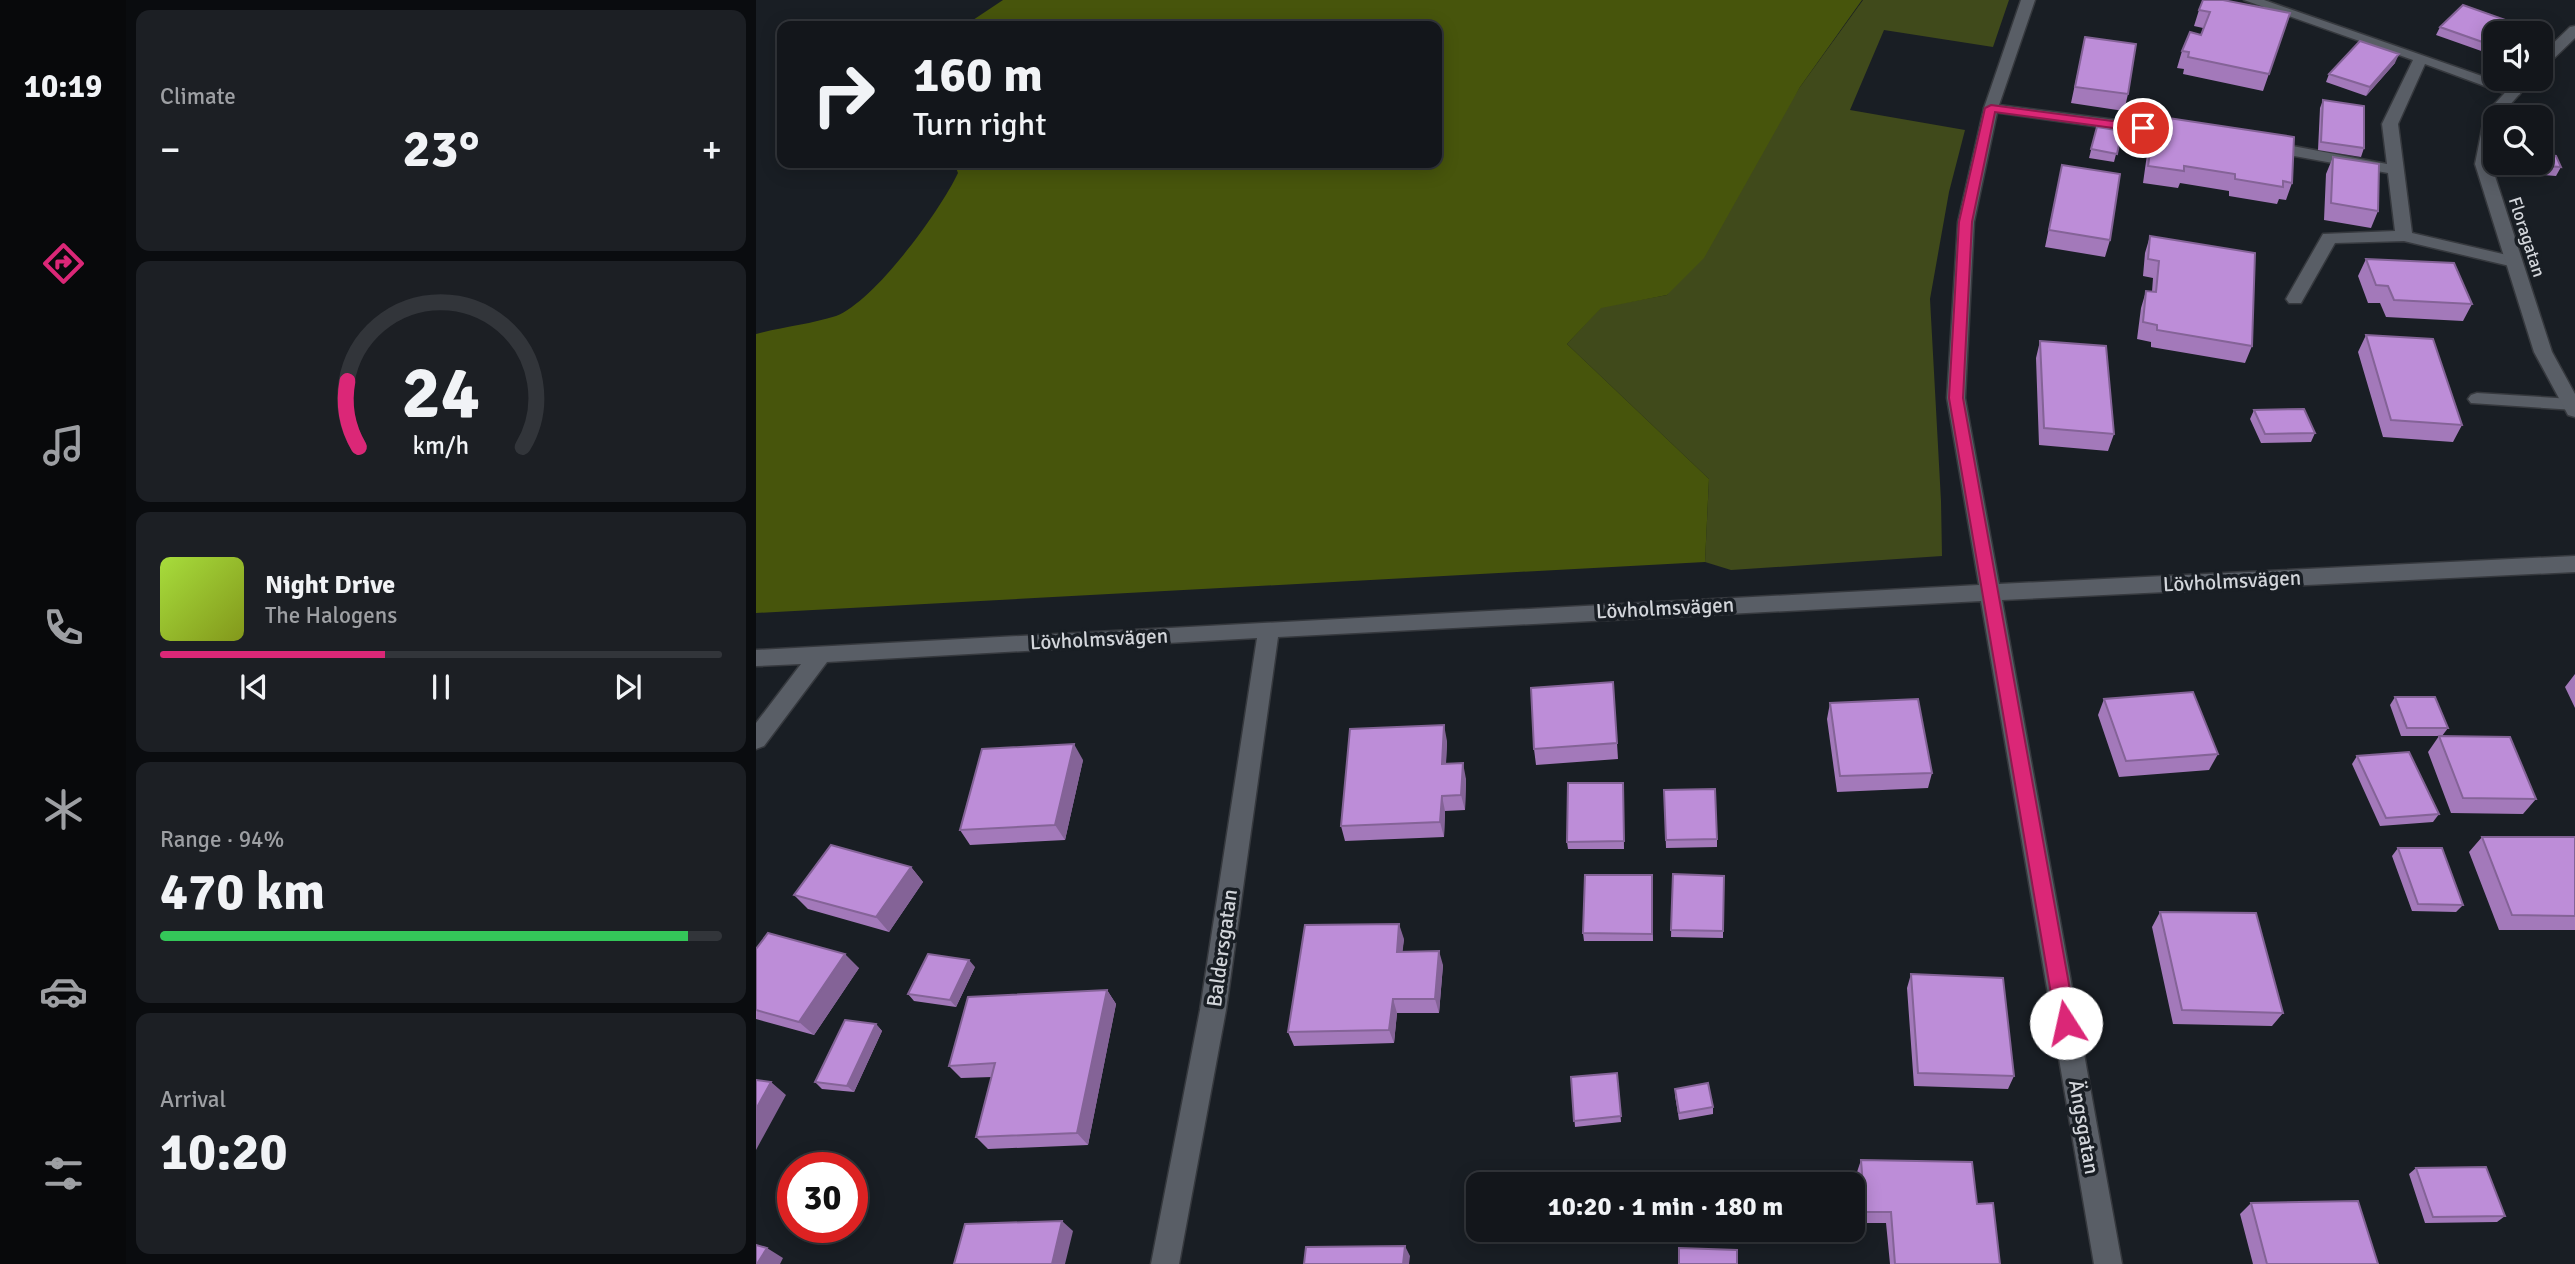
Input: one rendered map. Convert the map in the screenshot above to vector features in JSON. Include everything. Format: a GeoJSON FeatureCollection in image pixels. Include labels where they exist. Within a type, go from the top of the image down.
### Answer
{"type":"FeatureCollection","features":[{"type":"Feature","properties":{"kind":"street","name":"Ängsgatan"},"geometry":{"type":"LineString","coordinates":[[2028,0],[1991,108],[1966,222],[1956,398],[2108,1264]]}},
{"type":"Feature","properties":{"kind":"street"},"geometry":{"type":"LineString","coordinates":[[2251,0],[2514,92]]}},
{"type":"Feature","properties":{"kind":"street"},"geometry":{"type":"LineString","coordinates":[[2553,51],[2575,30]]}},
{"type":"Feature","properties":{"kind":"street"},"geometry":{"type":"LineString","coordinates":[[2404,236],[2390,124],[2421,58]]}},
{"type":"Feature","properties":{"kind":"street","name":"Floragatan"},"geometry":{"type":"LineString","coordinates":[[2514,92],[2492,114],[2483,164],[2543,352],[2573,408]]}},
{"type":"Feature","properties":{"kind":"street"},"geometry":{"type":"LineString","coordinates":[[1991,108],[2196,136]]}},
{"type":"Feature","properties":{"kind":"street"},"geometry":{"type":"LineString","coordinates":[[2249,143],[2396,170]]}},
{"type":"Feature","properties":{"kind":"street"},"geometry":{"type":"LineString","coordinates":[[2295,299],[2329,238],[2404,236],[2515,262]]}},
{"type":"Feature","properties":{"kind":"street"},"geometry":{"type":"LineString","coordinates":[[2477,399],[2573,408]]}},
{"type":"Feature","properties":{"kind":"street","name":"Lövholmsvägen"},"geometry":{"type":"LineString","coordinates":[[756,658],[1269,629],[2575,564]]}},
{"type":"Feature","properties":{"kind":"street","name":"Baldersgatan"},"geometry":{"type":"LineString","coordinates":[[1165,1264],[1213,1010],[1269,629]]}},
{"type":"Feature","properties":{"kind":"street"},"geometry":{"type":"LineString","coordinates":[[756,740],[821,654]]}},
{"type":"Feature","properties":{"kind":"green space"},"geometry":{"type":"Polygon","coordinates":[[[1003,0],[1862,0],[1800,87],[1704,258],[1667,295],[1601,308],[1567,344],[1709,479],[1705,562],[756,613],[756,334],[836,316],[869,293],[922,231],[958,173],[956,168],[1442,168],[1442,21],[972,21],[1003,0]]]}},
{"type":"Feature","properties":{"kind":"green space"},"geometry":{"type":"Polygon","coordinates":[[[1863,0],[2009,0],[1993,47],[1884,30],[1850,110],[1965,130],[1949,192],[1930,299],[1942,556],[1731,570],[1705,562],[1709,479],[1567,344],[1601,307],[1667,295],[1800,87],[1863,0]]]}},
{"type":"Feature","properties":{"kind":"building"},"geometry":{"type":"Polygon","coordinates":[[[2203,0],[2223,0],[2290,13],[2269,74],[2188,57],[2189,52],[2182,51],[2190,32],[2201,35],[2210,12],[2199,10],[2203,0]]]}},
{"type":"Feature","properties":{"kind":"building"},"geometry":{"type":"Polygon","coordinates":[[[2463,5],[2508,21],[2483,21],[2483,42],[2440,27],[2463,5]]]}},
{"type":"Feature","properties":{"kind":"building"},"geometry":{"type":"Polygon","coordinates":[[[2085,37],[2136,44],[2128,94],[2075,87],[2085,37]]]}},
{"type":"Feature","properties":{"kind":"building"},"geometry":{"type":"Polygon","coordinates":[[[2360,41],[2399,54],[2370,87],[2329,74],[2360,41]]]}},
{"type":"Feature","properties":{"kind":"building"},"geometry":{"type":"Polygon","coordinates":[[[2323,100],[2364,106],[2364,148],[2321,142],[2323,100]]]}},
{"type":"Feature","properties":{"kind":"building"},"geometry":{"type":"Polygon","coordinates":[[[2155,116],[2294,137],[2292,183],[2283,181],[2283,187],[2235,179],[2235,174],[2184,166],[2184,171],[2148,166],[2155,116]]]}},
{"type":"Feature","properties":{"kind":"building"},"geometry":{"type":"Polygon","coordinates":[[[2097,127],[2122,131],[2117,154],[2091,149],[2097,127]]]}},
{"type":"Feature","properties":{"kind":"building"},"geometry":{"type":"Polygon","coordinates":[[[2553,156],[2556,156],[2561,167],[2553,166],[2553,156]]]}},
{"type":"Feature","properties":{"kind":"building"},"geometry":{"type":"Polygon","coordinates":[[[2333,157],[2379,164],[2378,211],[2331,203],[2333,157]]]}},
{"type":"Feature","properties":{"kind":"building"},"geometry":{"type":"Polygon","coordinates":[[[2062,165],[2120,174],[2110,240],[2049,230],[2062,165]]]}},
{"type":"Feature","properties":{"kind":"building"},"geometry":{"type":"Polygon","coordinates":[[[2150,236],[2255,253],[2252,346],[2157,330],[2157,325],[2143,322],[2146,291],[2156,292],[2159,261],[2148,259],[2150,236]]]}},
{"type":"Feature","properties":{"kind":"building"},"geometry":{"type":"Polygon","coordinates":[[[2366,259],[2454,263],[2472,304],[2394,300],[2388,286],[2376,285],[2366,259]]]}},
{"type":"Feature","properties":{"kind":"building"},"geometry":{"type":"Polygon","coordinates":[[[2366,335],[2433,339],[2462,425],[2391,420],[2366,335]]]}},
{"type":"Feature","properties":{"kind":"building"},"geometry":{"type":"Polygon","coordinates":[[[2040,341],[2106,346],[2114,434],[2044,428],[2040,341]]]}},
{"type":"Feature","properties":{"kind":"building"},"geometry":{"type":"Polygon","coordinates":[[[2304,409],[2315,433],[2265,434],[2254,410],[2304,409]]]}},
{"type":"Feature","properties":{"kind":"building"},"geometry":{"type":"Polygon","coordinates":[[[1613,682],[1617,743],[1534,749],[1531,688],[1613,682]]]}},
{"type":"Feature","properties":{"kind":"building"},"geometry":{"type":"Polygon","coordinates":[[[2193,692],[2218,754],[2126,761],[2104,699],[2193,692]]]}},
{"type":"Feature","properties":{"kind":"building"},"geometry":{"type":"Polygon","coordinates":[[[2395,697],[2435,697],[2448,728],[2407,728],[2395,697]]]}},
{"type":"Feature","properties":{"kind":"building"},"geometry":{"type":"Polygon","coordinates":[[[1918,699],[1932,773],[1840,776],[1830,703],[1918,699]]]}},
{"type":"Feature","properties":{"kind":"building"},"geometry":{"type":"Polygon","coordinates":[[[1444,725],[1442,764],[1463,763],[1461,795],[1442,796],[1440,822],[1341,826],[1350,729],[1444,725]]]}},
{"type":"Feature","properties":{"kind":"building"},"geometry":{"type":"Polygon","coordinates":[[[2439,736],[2510,737],[2536,799],[2463,798],[2439,736]]]}},
{"type":"Feature","properties":{"kind":"building"},"geometry":{"type":"Polygon","coordinates":[[[1074,744],[1055,825],[960,830],[982,749],[1074,744]]]}},
{"type":"Feature","properties":{"kind":"building"},"geometry":{"type":"Polygon","coordinates":[[[2409,752],[2439,814],[2386,818],[2357,756],[2409,752]]]}},
{"type":"Feature","properties":{"kind":"building"},"geometry":{"type":"Polygon","coordinates":[[[1568,783],[1623,783],[1624,841],[1567,842],[1568,783]]]}},
{"type":"Feature","properties":{"kind":"building"},"geometry":{"type":"Polygon","coordinates":[[[1715,789],[1717,839],[1666,840],[1664,790],[1715,789]]]}},
{"type":"Feature","properties":{"kind":"building"},"geometry":{"type":"Polygon","coordinates":[[[2482,837],[2575,837],[2575,916],[2512,915],[2482,837]]]}},
{"type":"Feature","properties":{"kind":"building"},"geometry":{"type":"Polygon","coordinates":[[[831,845],[911,867],[876,917],[794,895],[831,845]]]}},
{"type":"Feature","properties":{"kind":"building"},"geometry":{"type":"Polygon","coordinates":[[[2398,848],[2442,848],[2463,905],[2418,904],[2398,848]]]}},
{"type":"Feature","properties":{"kind":"building"},"geometry":{"type":"Polygon","coordinates":[[[1673,874],[1724,876],[1723,931],[1671,930],[1673,874]]]}},
{"type":"Feature","properties":{"kind":"building"},"geometry":{"type":"Polygon","coordinates":[[[1585,875],[1652,875],[1652,934],[1583,933],[1585,875]]]}},
{"type":"Feature","properties":{"kind":"building"},"geometry":{"type":"Polygon","coordinates":[[[2160,912],[2256,913],[2283,1013],[2182,1010],[2160,912]]]}},
{"type":"Feature","properties":{"kind":"building"},"geometry":{"type":"Polygon","coordinates":[[[1399,924],[1397,952],[1439,951],[1435,999],[1393,999],[1389,1030],[1288,1032],[1305,925],[1399,924]]]}},
{"type":"Feature","properties":{"kind":"building"},"geometry":{"type":"Polygon","coordinates":[[[768,933],[845,954],[799,1022],[756,1010],[756,949],[768,933]]]}},
{"type":"Feature","properties":{"kind":"building"},"geometry":{"type":"Polygon","coordinates":[[[928,954],[969,960],[950,1000],[908,994],[928,954]]]}},
{"type":"Feature","properties":{"kind":"building"},"geometry":{"type":"Polygon","coordinates":[[[1911,974],[2003,978],[2014,1076],[1918,1073],[1911,974]]]}},
{"type":"Feature","properties":{"kind":"building"},"geometry":{"type":"Polygon","coordinates":[[[1107,990],[1077,1133],[976,1137],[995,1063],[949,1066],[968,997],[1107,990]]]}},
{"type":"Feature","properties":{"kind":"building"},"geometry":{"type":"Polygon","coordinates":[[[845,1020],[876,1024],[847,1086],[815,1082],[845,1020]]]}},
{"type":"Feature","properties":{"kind":"building"},"geometry":{"type":"Polygon","coordinates":[[[1617,1073],[1621,1116],[1574,1121],[1571,1077],[1617,1073]]]}},
{"type":"Feature","properties":{"kind":"building"},"geometry":{"type":"Polygon","coordinates":[[[756,1080],[771,1082],[756,1109],[756,1080]]]}},
{"type":"Feature","properties":{"kind":"building"},"geometry":{"type":"Polygon","coordinates":[[[1708,1083],[1713,1107],[1679,1113],[1675,1089],[1708,1083]]]}},
{"type":"Feature","properties":{"kind":"building"},"geometry":{"type":"Polygon","coordinates":[[[1861,1160],[1972,1162],[1977,1204],[1993,1203],[2000,1264],[1895,1264],[1891,1212],[1865,1212],[1865,1172],[1862,1172],[1861,1160]]]}},
{"type":"Feature","properties":{"kind":"building"},"geometry":{"type":"Polygon","coordinates":[[[2486,1167],[2505,1216],[2433,1217],[2416,1168],[2486,1167]]]}},
{"type":"Feature","properties":{"kind":"building"},"geometry":{"type":"Polygon","coordinates":[[[2358,1201],[2378,1264],[2267,1264],[2251,1203],[2358,1201]]]}},
{"type":"Feature","properties":{"kind":"building"},"geometry":{"type":"Polygon","coordinates":[[[1062,1221],[1052,1264],[954,1264],[965,1224],[1062,1221]]]}},
{"type":"Feature","properties":{"kind":"building"},"geometry":{"type":"Polygon","coordinates":[[[756,1245],[767,1248],[757,1264],[756,1264],[756,1245]]]}},
{"type":"Feature","properties":{"kind":"building"},"geometry":{"type":"Polygon","coordinates":[[[1405,1246],[1403,1264],[1304,1264],[1306,1247],[1405,1246]]]}},
{"type":"Feature","properties":{"kind":"building"},"geometry":{"type":"Polygon","coordinates":[[[1679,1248],[1737,1250],[1737,1264],[1679,1264],[1679,1248]]]}},
{"type":"Feature","properties":{"kind":"route"},"geometry":{"type":"LineString","coordinates":[[2066,1023],[1956,398],[1966,222],[1991,108],[2143,128]]}}]}
